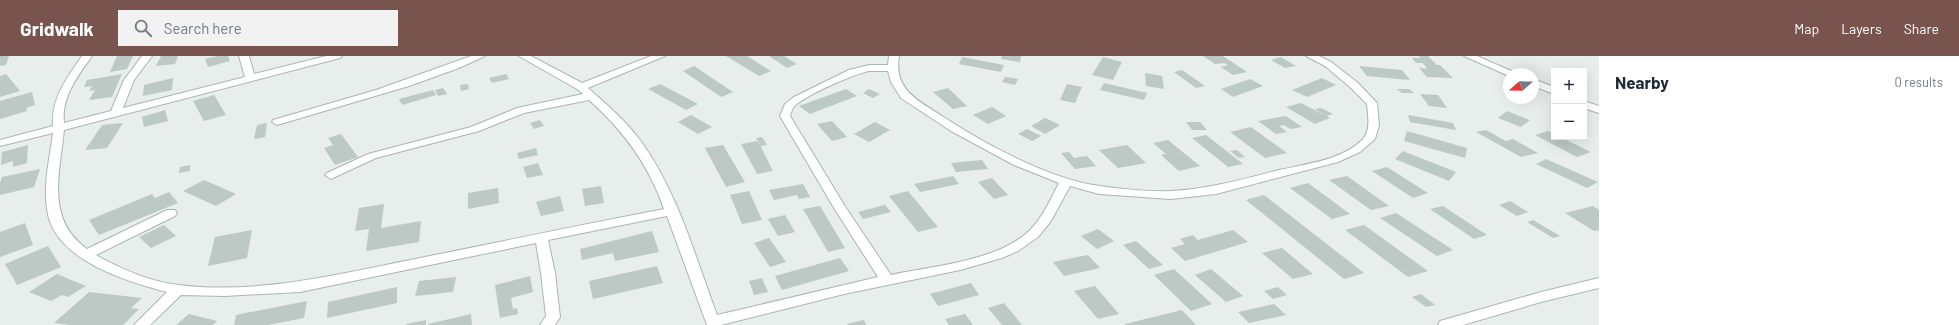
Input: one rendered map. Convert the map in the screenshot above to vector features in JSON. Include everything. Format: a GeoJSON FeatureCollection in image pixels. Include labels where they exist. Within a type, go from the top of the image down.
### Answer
{"type":"FeatureCollection","features":[{"type":"Feature","properties":{"kind":"street"},"geometry":{"type":"LineString","coordinates":[[87,56],[69,83],[60,100],[57,116],[59,128],[53,210],[61,230],[80,251],[86,255],[134,278],[178,290],[252,291],[300,286],[671,211]]}},
{"type":"Feature","properties":{"kind":"street"},"geometry":{"type":"LineString","coordinates":[[115,114],[129,80],[147,56]]}},
{"type":"Feature","properties":{"kind":"street"},"geometry":{"type":"LineString","coordinates":[[244,56],[250,78]]}},
{"type":"Feature","properties":{"kind":"street"},"geometry":{"type":"LineString","coordinates":[[0,143],[337,56]]}},
{"type":"Feature","properties":{"kind":"street"},"geometry":{"type":"LineString","coordinates":[[277,122],[370,96],[445,70],[477,56]]}},
{"type":"Feature","properties":{"kind":"street"},"geometry":{"type":"LineString","coordinates":[[524,56],[581,87],[609,112],[635,141],[661,183],[713,323],[887,280],[956,266],[1008,251],[1028,239],[1045,223],[1066,182]]}},
{"type":"Feature","properties":{"kind":"street"},"geometry":{"type":"LineString","coordinates":[[581,87],[660,56]]}},
{"type":"Feature","properties":{"kind":"street"},"geometry":{"type":"LineString","coordinates":[[894,56],[892,68],[896,82],[905,96],[925,110],[1018,164],[1066,182],[1099,190],[1130,194],[1171,195],[1216,190],[1334,160],[1356,150],[1369,139],[1374,125],[1372,104],[1354,85],[1328,64],[1312,56]]}},
{"type":"Feature","properties":{"kind":"street"},"geometry":{"type":"LineString","coordinates":[[1469,56],[1503,70]]}},
{"type":"Feature","properties":{"kind":"street"},"geometry":{"type":"LineString","coordinates":[[887,280],[840,208],[785,116],[789,106],[798,99],[852,72],[870,68],[892,68]]}},
{"type":"Feature","properties":{"kind":"street"},"geometry":{"type":"LineString","coordinates":[[1539,85],[1551,90]]}},
{"type":"Feature","properties":{"kind":"street"},"geometry":{"type":"LineString","coordinates":[[331,175],[372,156],[475,129],[522,110],[591,96]]}},
{"type":"Feature","properties":{"kind":"street"},"geometry":{"type":"LineString","coordinates":[[1587,105],[1599,110]]}},
{"type":"Feature","properties":{"kind":"street"},"geometry":{"type":"LineString","coordinates":[[86,255],[171,213]]}},
{"type":"Feature","properties":{"kind":"street"},"geometry":{"type":"LineString","coordinates":[[541,237],[548,273],[553,317],[547,325]]}},
{"type":"Feature","properties":{"kind":"street"},"geometry":{"type":"LineString","coordinates":[[1445,325],[1504,309],[1562,290],[1599,283]]}},
{"type":"Feature","properties":{"kind":"street"},"geometry":{"type":"LineString","coordinates":[[141,325],[178,290]]}},
{"type":"Feature","properties":{"kind":"building"},"geometry":{"type":"Polygon","coordinates":[[[0,56],[9,56],[6,65],[0,66],[0,56]]]}},
{"type":"Feature","properties":{"kind":"building"},"geometry":{"type":"Polygon","coordinates":[[[117,56],[133,56],[127,69],[110,72],[117,56]]]}},
{"type":"Feature","properties":{"kind":"building"},"geometry":{"type":"Polygon","coordinates":[[[161,56],[178,56],[175,64],[156,66],[161,56]]]}},
{"type":"Feature","properties":{"kind":"building"},"geometry":{"type":"Polygon","coordinates":[[[217,56],[228,56],[230,61],[208,67],[205,59],[217,56]]]}},
{"type":"Feature","properties":{"kind":"building"},"geometry":{"type":"Polygon","coordinates":[[[726,56],[747,56],[771,71],[759,76],[726,56]]]}},
{"type":"Feature","properties":{"kind":"building"},"geometry":{"type":"Polygon","coordinates":[[[769,56],[784,56],[797,64],[787,68],[769,56]]]}},
{"type":"Feature","properties":{"kind":"building"},"geometry":{"type":"Polygon","coordinates":[[[1002,56],[1021,56],[1020,62],[1001,59],[1002,56]]]}},
{"type":"Feature","properties":{"kind":"building"},"geometry":{"type":"Polygon","coordinates":[[[1203,56],[1223,56],[1247,72],[1233,75],[1221,67],[1228,65],[1224,63],[1215,64],[1203,56]]]}},
{"type":"Feature","properties":{"kind":"building"},"geometry":{"type":"Polygon","coordinates":[[[1418,56],[1428,56],[1453,78],[1427,77],[1419,68],[1427,69],[1423,63],[1416,63],[1412,58],[1421,58],[1418,56]]]}},
{"type":"Feature","properties":{"kind":"building"},"geometry":{"type":"Polygon","coordinates":[[[962,57],[1004,65],[1001,72],[959,64],[962,57]]]}},
{"type":"Feature","properties":{"kind":"building"},"geometry":{"type":"Polygon","coordinates":[[[1103,57],[1122,62],[1113,80],[1092,75],[1103,57]]]}},
{"type":"Feature","properties":{"kind":"building"},"geometry":{"type":"Polygon","coordinates":[[[1281,57],[1296,66],[1285,68],[1271,60],[1281,57]]]}},
{"type":"Feature","properties":{"kind":"building"},"geometry":{"type":"Polygon","coordinates":[[[694,66],[733,92],[721,97],[683,71],[694,66]]]}},
{"type":"Feature","properties":{"kind":"building"},"geometry":{"type":"Polygon","coordinates":[[[1359,66],[1402,70],[1410,80],[1367,76],[1359,66]]]}},
{"type":"Feature","properties":{"kind":"building"},"geometry":{"type":"Polygon","coordinates":[[[1182,70],[1205,86],[1196,88],[1174,72],[1182,70]]]}},
{"type":"Feature","properties":{"kind":"building"},"geometry":{"type":"Polygon","coordinates":[[[1145,73],[1162,76],[1164,89],[1146,86],[1145,73]]]}},
{"type":"Feature","properties":{"kind":"building"},"geometry":{"type":"Polygon","coordinates":[[[6,74],[20,91],[0,97],[0,76],[6,74]]]}},
{"type":"Feature","properties":{"kind":"building"},"geometry":{"type":"Polygon","coordinates":[[[122,74],[112,97],[89,100],[95,90],[89,91],[92,86],[84,87],[87,80],[122,74]]]}},
{"type":"Feature","properties":{"kind":"building"},"geometry":{"type":"Polygon","coordinates":[[[506,74],[509,79],[492,83],[489,78],[506,74]]]}},
{"type":"Feature","properties":{"kind":"building"},"geometry":{"type":"Polygon","coordinates":[[[1005,77],[1018,79],[1015,85],[1002,82],[1005,77]]]}},
{"type":"Feature","properties":{"kind":"building"},"geometry":{"type":"Polygon","coordinates":[[[173,78],[172,90],[143,96],[144,85],[173,78]]]}},
{"type":"Feature","properties":{"kind":"building"},"geometry":{"type":"Polygon","coordinates":[[[1322,78],[1336,85],[1307,97],[1292,90],[1322,78]]]}},
{"type":"Feature","properties":{"kind":"building"},"geometry":{"type":"Polygon","coordinates":[[[1250,79],[1263,86],[1233,97],[1221,89],[1250,79]]]}},
{"type":"Feature","properties":{"kind":"building"},"geometry":{"type":"Polygon","coordinates":[[[1104,83],[1147,93],[1144,100],[1100,90],[1104,83]]]}},
{"type":"Feature","properties":{"kind":"building"},"geometry":{"type":"Polygon","coordinates":[[[468,84],[469,89],[461,91],[460,85],[468,84]]]}},
{"type":"Feature","properties":{"kind":"building"},"geometry":{"type":"Polygon","coordinates":[[[660,84],[698,104],[686,110],[648,89],[660,84]]]}},
{"type":"Feature","properties":{"kind":"building"},"geometry":{"type":"Polygon","coordinates":[[[1067,84],[1082,87],[1075,103],[1060,100],[1067,84]]]}},
{"type":"Feature","properties":{"kind":"building"},"geometry":{"type":"Polygon","coordinates":[[[443,88],[447,94],[438,96],[435,90],[443,88]]]}},
{"type":"Feature","properties":{"kind":"building"},"geometry":{"type":"Polygon","coordinates":[[[948,88],[967,106],[953,109],[933,92],[948,88]]]}},
{"type":"Feature","properties":{"kind":"building"},"geometry":{"type":"Polygon","coordinates":[[[846,89],[857,96],[810,114],[799,106],[846,89]]]}},
{"type":"Feature","properties":{"kind":"building"},"geometry":{"type":"Polygon","coordinates":[[[869,89],[880,94],[873,98],[863,93],[869,89]]]}},
{"type":"Feature","properties":{"kind":"building"},"geometry":{"type":"Polygon","coordinates":[[[1397,89],[1409,89],[1414,93],[1402,93],[1397,89]]]}},
{"type":"Feature","properties":{"kind":"building"},"geometry":{"type":"Polygon","coordinates":[[[433,90],[436,95],[402,105],[399,99],[433,90]]]}},
{"type":"Feature","properties":{"kind":"building"},"geometry":{"type":"Polygon","coordinates":[[[32,92],[35,105],[26,108],[27,111],[0,119],[0,101],[32,92]]]}},
{"type":"Feature","properties":{"kind":"building"},"geometry":{"type":"Polygon","coordinates":[[[1420,94],[1438,95],[1447,108],[1429,106],[1420,94]]]}},
{"type":"Feature","properties":{"kind":"building"},"geometry":{"type":"Polygon","coordinates":[[[214,95],[226,115],[204,121],[193,101],[214,95]]]}},
{"type":"Feature","properties":{"kind":"building"},"geometry":{"type":"Polygon","coordinates":[[[1301,103],[1324,115],[1315,109],[1321,108],[1333,114],[1327,116],[1330,118],[1315,124],[1286,107],[1301,103]]]}},
{"type":"Feature","properties":{"kind":"building"},"geometry":{"type":"Polygon","coordinates":[[[992,107],[1006,116],[988,124],[973,115],[992,107]]]}},
{"type":"Feature","properties":{"kind":"building"},"geometry":{"type":"Polygon","coordinates":[[[165,110],[168,121],[144,127],[142,117],[165,110]]]}},
{"type":"Feature","properties":{"kind":"building"},"geometry":{"type":"Polygon","coordinates":[[[1507,111],[1530,120],[1521,127],[1498,118],[1507,111]]]}},
{"type":"Feature","properties":{"kind":"building"},"geometry":{"type":"Polygon","coordinates":[[[691,115],[712,127],[698,134],[678,122],[691,115]]]}},
{"type":"Feature","properties":{"kind":"building"},"geometry":{"type":"Polygon","coordinates":[[[1408,115],[1453,123],[1456,130],[1410,122],[1408,115]]]}},
{"type":"Feature","properties":{"kind":"building"},"geometry":{"type":"Polygon","coordinates":[[[1286,116],[1302,127],[1290,129],[1284,125],[1279,126],[1287,132],[1276,134],[1258,121],[1286,116]]]}},
{"type":"Feature","properties":{"kind":"building"},"geometry":{"type":"Polygon","coordinates":[[[1045,118],[1060,125],[1045,134],[1031,126],[1045,118]]]}},
{"type":"Feature","properties":{"kind":"building"},"geometry":{"type":"Polygon","coordinates":[[[540,120],[544,126],[534,129],[530,123],[540,120]]]}},
{"type":"Feature","properties":{"kind":"building"},"geometry":{"type":"Polygon","coordinates":[[[832,121],[847,137],[832,141],[817,124],[832,121]]]}},
{"type":"Feature","properties":{"kind":"building"},"geometry":{"type":"Polygon","coordinates":[[[875,122],[890,130],[869,142],[854,134],[875,122]]]}},
{"type":"Feature","properties":{"kind":"building"},"geometry":{"type":"Polygon","coordinates":[[[1186,122],[1200,122],[1207,130],[1192,130],[1186,122]]]}},
{"type":"Feature","properties":{"kind":"building"},"geometry":{"type":"Polygon","coordinates":[[[123,123],[107,148],[85,150],[102,125],[123,123]]]}},
{"type":"Feature","properties":{"kind":"building"},"geometry":{"type":"Polygon","coordinates":[[[267,123],[265,137],[254,139],[257,125],[267,123]]]}},
{"type":"Feature","properties":{"kind":"building"},"geometry":{"type":"Polygon","coordinates":[[[1251,127],[1287,153],[1265,158],[1230,132],[1251,127]]]}},
{"type":"Feature","properties":{"kind":"building"},"geometry":{"type":"Polygon","coordinates":[[[1027,129],[1041,136],[1032,141],[1018,134],[1027,129]]]}},
{"type":"Feature","properties":{"kind":"building"},"geometry":{"type":"Polygon","coordinates":[[[1486,130],[1506,141],[1513,139],[1538,153],[1521,157],[1476,132],[1486,130]]]}},
{"type":"Feature","properties":{"kind":"building"},"geometry":{"type":"Polygon","coordinates":[[[1407,131],[1467,148],[1465,158],[1404,141],[1407,131]]]}},
{"type":"Feature","properties":{"kind":"building"},"geometry":{"type":"Polygon","coordinates":[[[1548,131],[1551,132],[1551,140],[1566,140],[1591,152],[1577,157],[1535,135],[1548,131]]]}},
{"type":"Feature","properties":{"kind":"building"},"geometry":{"type":"Polygon","coordinates":[[[341,134],[358,157],[335,165],[324,148],[333,145],[328,138],[341,134]]]}},
{"type":"Feature","properties":{"kind":"building"},"geometry":{"type":"Polygon","coordinates":[[[1206,135],[1243,164],[1228,167],[1192,138],[1206,135]]]}},
{"type":"Feature","properties":{"kind":"building"},"geometry":{"type":"Polygon","coordinates":[[[762,137],[767,145],[761,146],[756,138],[762,137]]]}},
{"type":"Feature","properties":{"kind":"building"},"geometry":{"type":"Polygon","coordinates":[[[1168,140],[1200,166],[1179,171],[1161,155],[1166,154],[1153,143],[1168,140]]]}},
{"type":"Feature","properties":{"kind":"building"},"geometry":{"type":"Polygon","coordinates":[[[757,141],[773,171],[757,174],[741,144],[757,141]]]}},
{"type":"Feature","properties":{"kind":"building"},"geometry":{"type":"Polygon","coordinates":[[[28,145],[27,163],[13,167],[13,161],[1,165],[2,152],[28,145]]]}},
{"type":"Feature","properties":{"kind":"building"},"geometry":{"type":"Polygon","coordinates":[[[723,145],[745,182],[726,187],[705,148],[723,145]]]}},
{"type":"Feature","properties":{"kind":"building"},"geometry":{"type":"Polygon","coordinates":[[[1127,145],[1146,163],[1118,168],[1099,150],[1127,145]]]}},
{"type":"Feature","properties":{"kind":"building"},"geometry":{"type":"Polygon","coordinates":[[[536,148],[538,155],[519,159],[517,153],[536,148]]]}},
{"type":"Feature","properties":{"kind":"building"},"geometry":{"type":"Polygon","coordinates":[[[1237,150],[1245,157],[1239,158],[1230,151],[1237,150]]]}},
{"type":"Feature","properties":{"kind":"building"},"geometry":{"type":"Polygon","coordinates":[[[1403,151],[1456,172],[1449,181],[1395,159],[1403,151]]]}},
{"type":"Feature","properties":{"kind":"building"},"geometry":{"type":"Polygon","coordinates":[[[1069,152],[1074,158],[1087,156],[1096,166],[1075,169],[1061,153],[1069,152]]]}},
{"type":"Feature","properties":{"kind":"building"},"geometry":{"type":"Polygon","coordinates":[[[1546,159],[1598,182],[1587,188],[1536,164],[1546,159]]]}},
{"type":"Feature","properties":{"kind":"building"},"geometry":{"type":"Polygon","coordinates":[[[982,160],[988,169],[956,172],[951,163],[982,160]]]}},
{"type":"Feature","properties":{"kind":"building"},"geometry":{"type":"Polygon","coordinates":[[[538,163],[543,175],[527,178],[523,167],[538,163]]]}},
{"type":"Feature","properties":{"kind":"building"},"geometry":{"type":"Polygon","coordinates":[[[190,165],[190,171],[179,173],[180,167],[190,165]]]}},
{"type":"Feature","properties":{"kind":"building"},"geometry":{"type":"Polygon","coordinates":[[[1387,167],[1428,193],[1413,198],[1372,171],[1387,167]]]}},
{"type":"Feature","properties":{"kind":"building"},"geometry":{"type":"Polygon","coordinates":[[[40,169],[34,187],[0,195],[0,183],[2,177],[40,169]]]}},
{"type":"Feature","properties":{"kind":"building"},"geometry":{"type":"Polygon","coordinates":[[[953,176],[959,184],[920,192],[914,184],[953,176]]]}},
{"type":"Feature","properties":{"kind":"building"},"geometry":{"type":"Polygon","coordinates":[[[1347,176],[1389,206],[1371,210],[1329,180],[1347,176]]]}},
{"type":"Feature","properties":{"kind":"building"},"geometry":{"type":"Polygon","coordinates":[[[992,178],[1008,195],[994,199],[978,182],[992,178]]]}},
{"type":"Feature","properties":{"kind":"building"},"geometry":{"type":"Polygon","coordinates":[[[204,180],[236,194],[216,206],[183,191],[204,180]]]}},
{"type":"Feature","properties":{"kind":"building"},"geometry":{"type":"Polygon","coordinates":[[[1308,183],[1350,214],[1332,219],[1290,188],[1308,183]]]}},
{"type":"Feature","properties":{"kind":"building"},"geometry":{"type":"Polygon","coordinates":[[[803,184],[810,197],[799,199],[797,195],[774,200],[769,190],[803,184]]]}},
{"type":"Feature","properties":{"kind":"building"},"geometry":{"type":"Polygon","coordinates":[[[601,186],[604,203],[585,206],[582,189],[601,186]]]}},
{"type":"Feature","properties":{"kind":"building"},"geometry":{"type":"Polygon","coordinates":[[[498,188],[499,203],[468,209],[468,193],[498,188]]]}},
{"type":"Feature","properties":{"kind":"building"},"geometry":{"type":"Polygon","coordinates":[[[749,191],[762,220],[742,224],[730,195],[749,191]]]}},
{"type":"Feature","properties":{"kind":"building"},"geometry":{"type":"Polygon","coordinates":[[[908,191],[938,227],[918,232],[889,196],[908,191]]]}},
{"type":"Feature","properties":{"kind":"building"},"geometry":{"type":"Polygon","coordinates":[[[169,192],[178,203],[99,235],[89,220],[152,194],[155,198],[169,192]]]}},
{"type":"Feature","properties":{"kind":"building"},"geometry":{"type":"Polygon","coordinates":[[[1264,195],[1364,273],[1344,279],[1246,200],[1264,195]]]}},
{"type":"Feature","properties":{"kind":"building"},"geometry":{"type":"Polygon","coordinates":[[[560,196],[564,211],[541,216],[536,202],[560,196]]]}},
{"type":"Feature","properties":{"kind":"building"},"geometry":{"type":"Polygon","coordinates":[[[1510,201],[1528,212],[1517,216],[1499,205],[1510,201]]]}},
{"type":"Feature","properties":{"kind":"building"},"geometry":{"type":"Polygon","coordinates":[[[384,204],[381,228],[421,221],[419,242],[366,251],[369,229],[355,231],[359,208],[384,204]]]}},
{"type":"Feature","properties":{"kind":"building"},"geometry":{"type":"Polygon","coordinates":[[[885,205],[891,212],[863,219],[858,212],[885,205]]]}},
{"type":"Feature","properties":{"kind":"building"},"geometry":{"type":"Polygon","coordinates":[[[820,206],[845,248],[828,252],[803,209],[820,206]]]}},
{"type":"Feature","properties":{"kind":"building"},"geometry":{"type":"Polygon","coordinates":[[[1443,206],[1487,235],[1474,239],[1430,209],[1443,206]]]}},
{"type":"Feature","properties":{"kind":"building"},"geometry":{"type":"Polygon","coordinates":[[[1593,206],[1599,210],[1599,230],[1594,231],[1565,213],[1593,206]]]}},
{"type":"Feature","properties":{"kind":"building"},"geometry":{"type":"Polygon","coordinates":[[[1396,213],[1453,250],[1437,256],[1380,218],[1396,213]]]}},
{"type":"Feature","properties":{"kind":"building"},"geometry":{"type":"Polygon","coordinates":[[[785,215],[795,232],[778,236],[768,219],[785,215]]]}},
{"type":"Feature","properties":{"kind":"building"},"geometry":{"type":"Polygon","coordinates":[[[1533,220],[1560,236],[1553,238],[1527,222],[1533,220]]]}},
{"type":"Feature","properties":{"kind":"building"},"geometry":{"type":"Polygon","coordinates":[[[25,223],[33,245],[0,257],[0,232],[25,223]]]}},
{"type":"Feature","properties":{"kind":"building"},"geometry":{"type":"Polygon","coordinates":[[[164,225],[176,236],[151,248],[139,237],[164,225]]]}},
{"type":"Feature","properties":{"kind":"building"},"geometry":{"type":"Polygon","coordinates":[[[1364,225],[1428,271],[1408,277],[1345,230],[1364,225]]]}},
{"type":"Feature","properties":{"kind":"building"},"geometry":{"type":"Polygon","coordinates":[[[1098,229],[1114,241],[1097,249],[1081,236],[1098,229]]]}},
{"type":"Feature","properties":{"kind":"building"},"geometry":{"type":"Polygon","coordinates":[[[252,230],[247,258],[208,266],[215,237],[252,230]]]}},
{"type":"Feature","properties":{"kind":"building"},"geometry":{"type":"Polygon","coordinates":[[[1233,230],[1248,242],[1185,261],[1171,248],[1185,244],[1180,239],[1193,235],[1198,240],[1233,230]]]}},
{"type":"Feature","properties":{"kind":"building"},"geometry":{"type":"Polygon","coordinates":[[[652,231],[659,252],[615,261],[613,253],[582,260],[580,249],[652,231]]]}},
{"type":"Feature","properties":{"kind":"building"},"geometry":{"type":"Polygon","coordinates":[[[769,238],[786,262],[770,267],[754,243],[769,238]]]}},
{"type":"Feature","properties":{"kind":"building"},"geometry":{"type":"Polygon","coordinates":[[[1136,241],[1163,265],[1149,269],[1123,245],[1136,241]]]}},
{"type":"Feature","properties":{"kind":"building"},"geometry":{"type":"Polygon","coordinates":[[[48,246],[61,267],[17,285],[5,264],[48,246]]]}},
{"type":"Feature","properties":{"kind":"building"},"geometry":{"type":"Polygon","coordinates":[[[1282,248],[1313,274],[1293,279],[1262,253],[1282,248]]]}},
{"type":"Feature","properties":{"kind":"building"},"geometry":{"type":"Polygon","coordinates":[[[1088,255],[1100,268],[1064,276],[1053,262],[1088,255]]]}},
{"type":"Feature","properties":{"kind":"building"},"geometry":{"type":"Polygon","coordinates":[[[840,258],[849,271],[782,290],[775,276],[840,258]]]}},
{"type":"Feature","properties":{"kind":"building"},"geometry":{"type":"Polygon","coordinates":[[[657,266],[663,283],[593,299],[589,281],[657,266]]]}},
{"type":"Feature","properties":{"kind":"building"},"geometry":{"type":"Polygon","coordinates":[[[1174,269],[1212,304],[1191,311],[1154,275],[1174,269]]]}},
{"type":"Feature","properties":{"kind":"building"},"geometry":{"type":"Polygon","coordinates":[[[1211,269],[1243,296],[1226,302],[1195,275],[1211,269]]]}},
{"type":"Feature","properties":{"kind":"building"},"geometry":{"type":"Polygon","coordinates":[[[57,274],[86,286],[68,297],[62,295],[51,301],[29,292],[57,274]]]}},
{"type":"Feature","properties":{"kind":"building"},"geometry":{"type":"Polygon","coordinates":[[[530,276],[533,292],[511,298],[513,309],[517,308],[518,314],[500,318],[495,285],[530,276]]]}},
{"type":"Feature","properties":{"kind":"building"},"geometry":{"type":"Polygon","coordinates":[[[456,277],[453,292],[415,296],[419,281],[456,277]]]}},
{"type":"Feature","properties":{"kind":"building"},"geometry":{"type":"Polygon","coordinates":[[[762,278],[768,292],[754,295],[749,281],[762,278]]]}},
{"type":"Feature","properties":{"kind":"building"},"geometry":{"type":"Polygon","coordinates":[[[971,283],[979,295],[938,306],[930,294],[971,283]]]}},
{"type":"Feature","properties":{"kind":"building"},"geometry":{"type":"Polygon","coordinates":[[[1095,286],[1119,314],[1098,319],[1074,291],[1095,286]]]}},
{"type":"Feature","properties":{"kind":"building"},"geometry":{"type":"Polygon","coordinates":[[[397,287],[397,303],[327,318],[328,302],[397,287]]]}},
{"type":"Feature","properties":{"kind":"building"},"geometry":{"type":"Polygon","coordinates":[[[1278,287],[1287,295],[1273,299],[1264,291],[1278,287]]]}},
{"type":"Feature","properties":{"kind":"building"},"geometry":{"type":"Polygon","coordinates":[[[89,292],[142,298],[131,308],[139,309],[123,325],[71,325],[54,323],[89,292]]]}},
{"type":"Feature","properties":{"kind":"building"},"geometry":{"type":"Polygon","coordinates":[[[1421,294],[1435,305],[1426,307],[1412,297],[1421,294]]]}},
{"type":"Feature","properties":{"kind":"building"},"geometry":{"type":"Polygon","coordinates":[[[307,301],[304,318],[268,325],[234,325],[236,315],[307,301]]]}},
{"type":"Feature","properties":{"kind":"building"},"geometry":{"type":"Polygon","coordinates":[[[1004,303],[1022,325],[1002,325],[988,308],[1004,303]]]}},
{"type":"Feature","properties":{"kind":"building"},"geometry":{"type":"Polygon","coordinates":[[[1274,304],[1286,315],[1249,323],[1238,312],[1274,304]]]}},
{"type":"Feature","properties":{"kind":"building"},"geometry":{"type":"Polygon","coordinates":[[[1182,310],[1196,325],[1125,325],[1125,324],[1182,310]]]}},
{"type":"Feature","properties":{"kind":"building"},"geometry":{"type":"Polygon","coordinates":[[[189,314],[217,321],[213,325],[176,325],[189,314]]]}},
{"type":"Feature","properties":{"kind":"building"},"geometry":{"type":"Polygon","coordinates":[[[471,314],[472,325],[428,325],[428,324],[471,314]]]}},
{"type":"Feature","properties":{"kind":"building"},"geometry":{"type":"Polygon","coordinates":[[[965,314],[973,325],[949,325],[945,319],[965,314]]]}},
{"type":"Feature","properties":{"kind":"building"},"geometry":{"type":"Polygon","coordinates":[[[426,320],[426,325],[406,325],[406,324],[426,320]]]}},
{"type":"Feature","properties":{"kind":"building"},"geometry":{"type":"Polygon","coordinates":[[[864,320],[866,325],[847,325],[847,324],[864,320]]]}}]}
